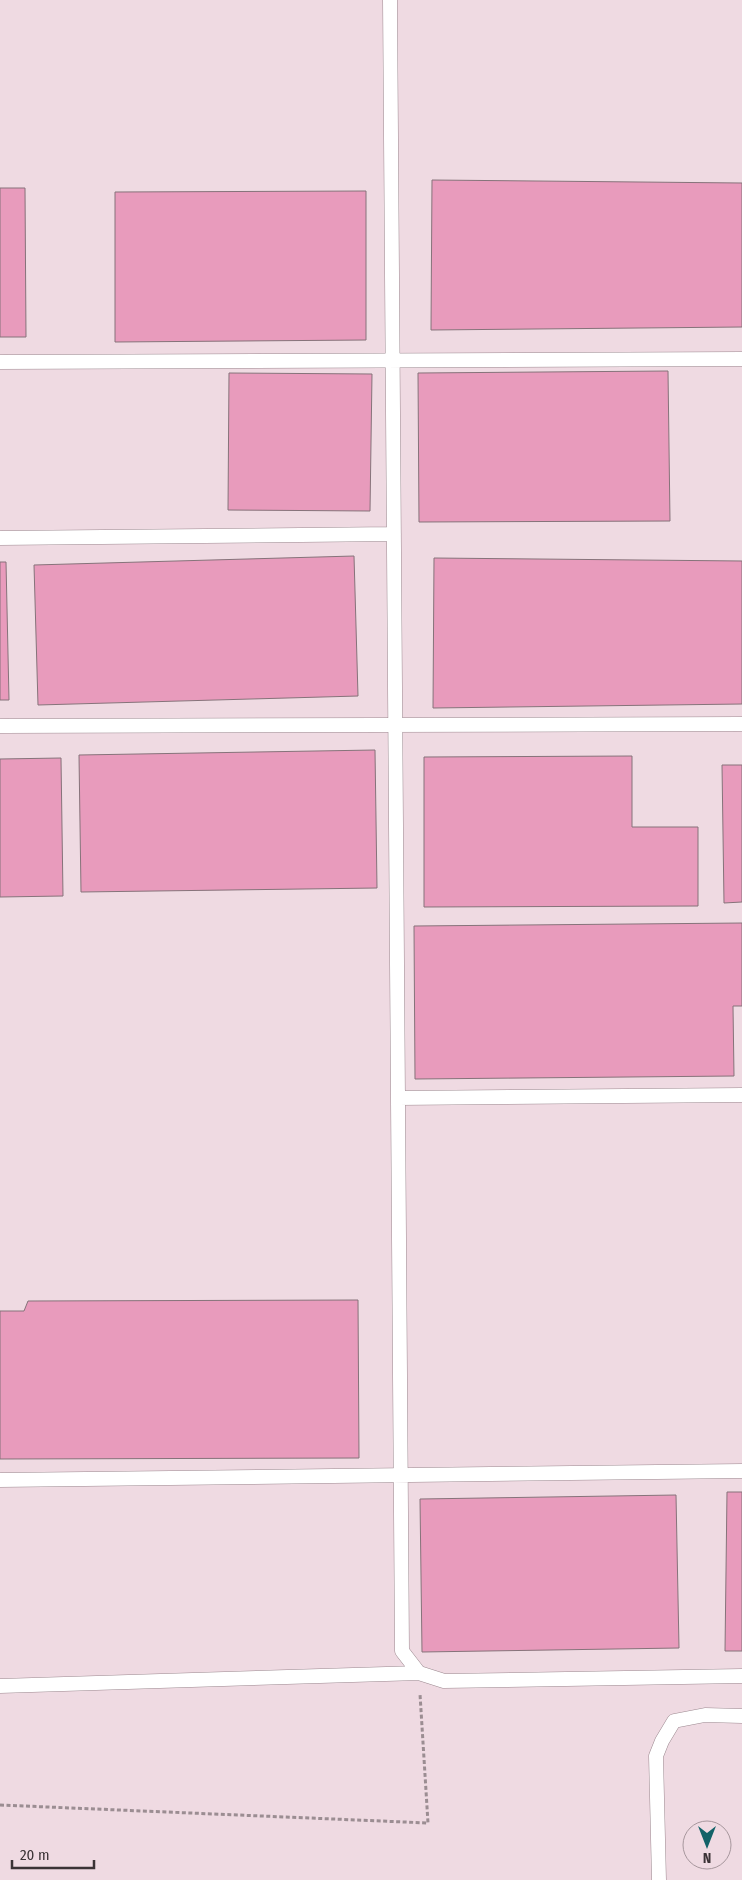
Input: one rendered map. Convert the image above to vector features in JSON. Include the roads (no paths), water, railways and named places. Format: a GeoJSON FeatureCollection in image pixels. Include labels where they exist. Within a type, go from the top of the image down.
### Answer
{"type":"FeatureCollection","features":[{"type":"Feature","properties":{"kind":"lane"},"geometry":{"type":"LineString","coordinates":[[390,0],[402,1651],[419,1673]]}},
{"type":"Feature","properties":{"kind":"lane"},"geometry":{"type":"LineString","coordinates":[[0,362],[742,360]]}},
{"type":"Feature","properties":{"kind":"lane"},"geometry":{"type":"LineString","coordinates":[[0,538],[394,534]]}},
{"type":"Feature","properties":{"kind":"lane"},"geometry":{"type":"LineString","coordinates":[[0,726],[742,724]]}},
{"type":"Feature","properties":{"kind":"lane"},"geometry":{"type":"LineString","coordinates":[[398,1098],[742,1095]]}},
{"type":"Feature","properties":{"kind":"lane"},"geometry":{"type":"LineString","coordinates":[[0,1480],[742,1471]]}},
{"type":"Feature","properties":{"kind":"lane"},"geometry":{"type":"LineString","coordinates":[[0,1686],[419,1673],[444,1681],[742,1676]]}},
{"type":"Feature","properties":{"kind":"lane"},"geometry":{"type":"LineString","coordinates":[[658,1880],[656,1756],[662,1741],[674,1721],[705,1715],[742,1716]]}}]}
